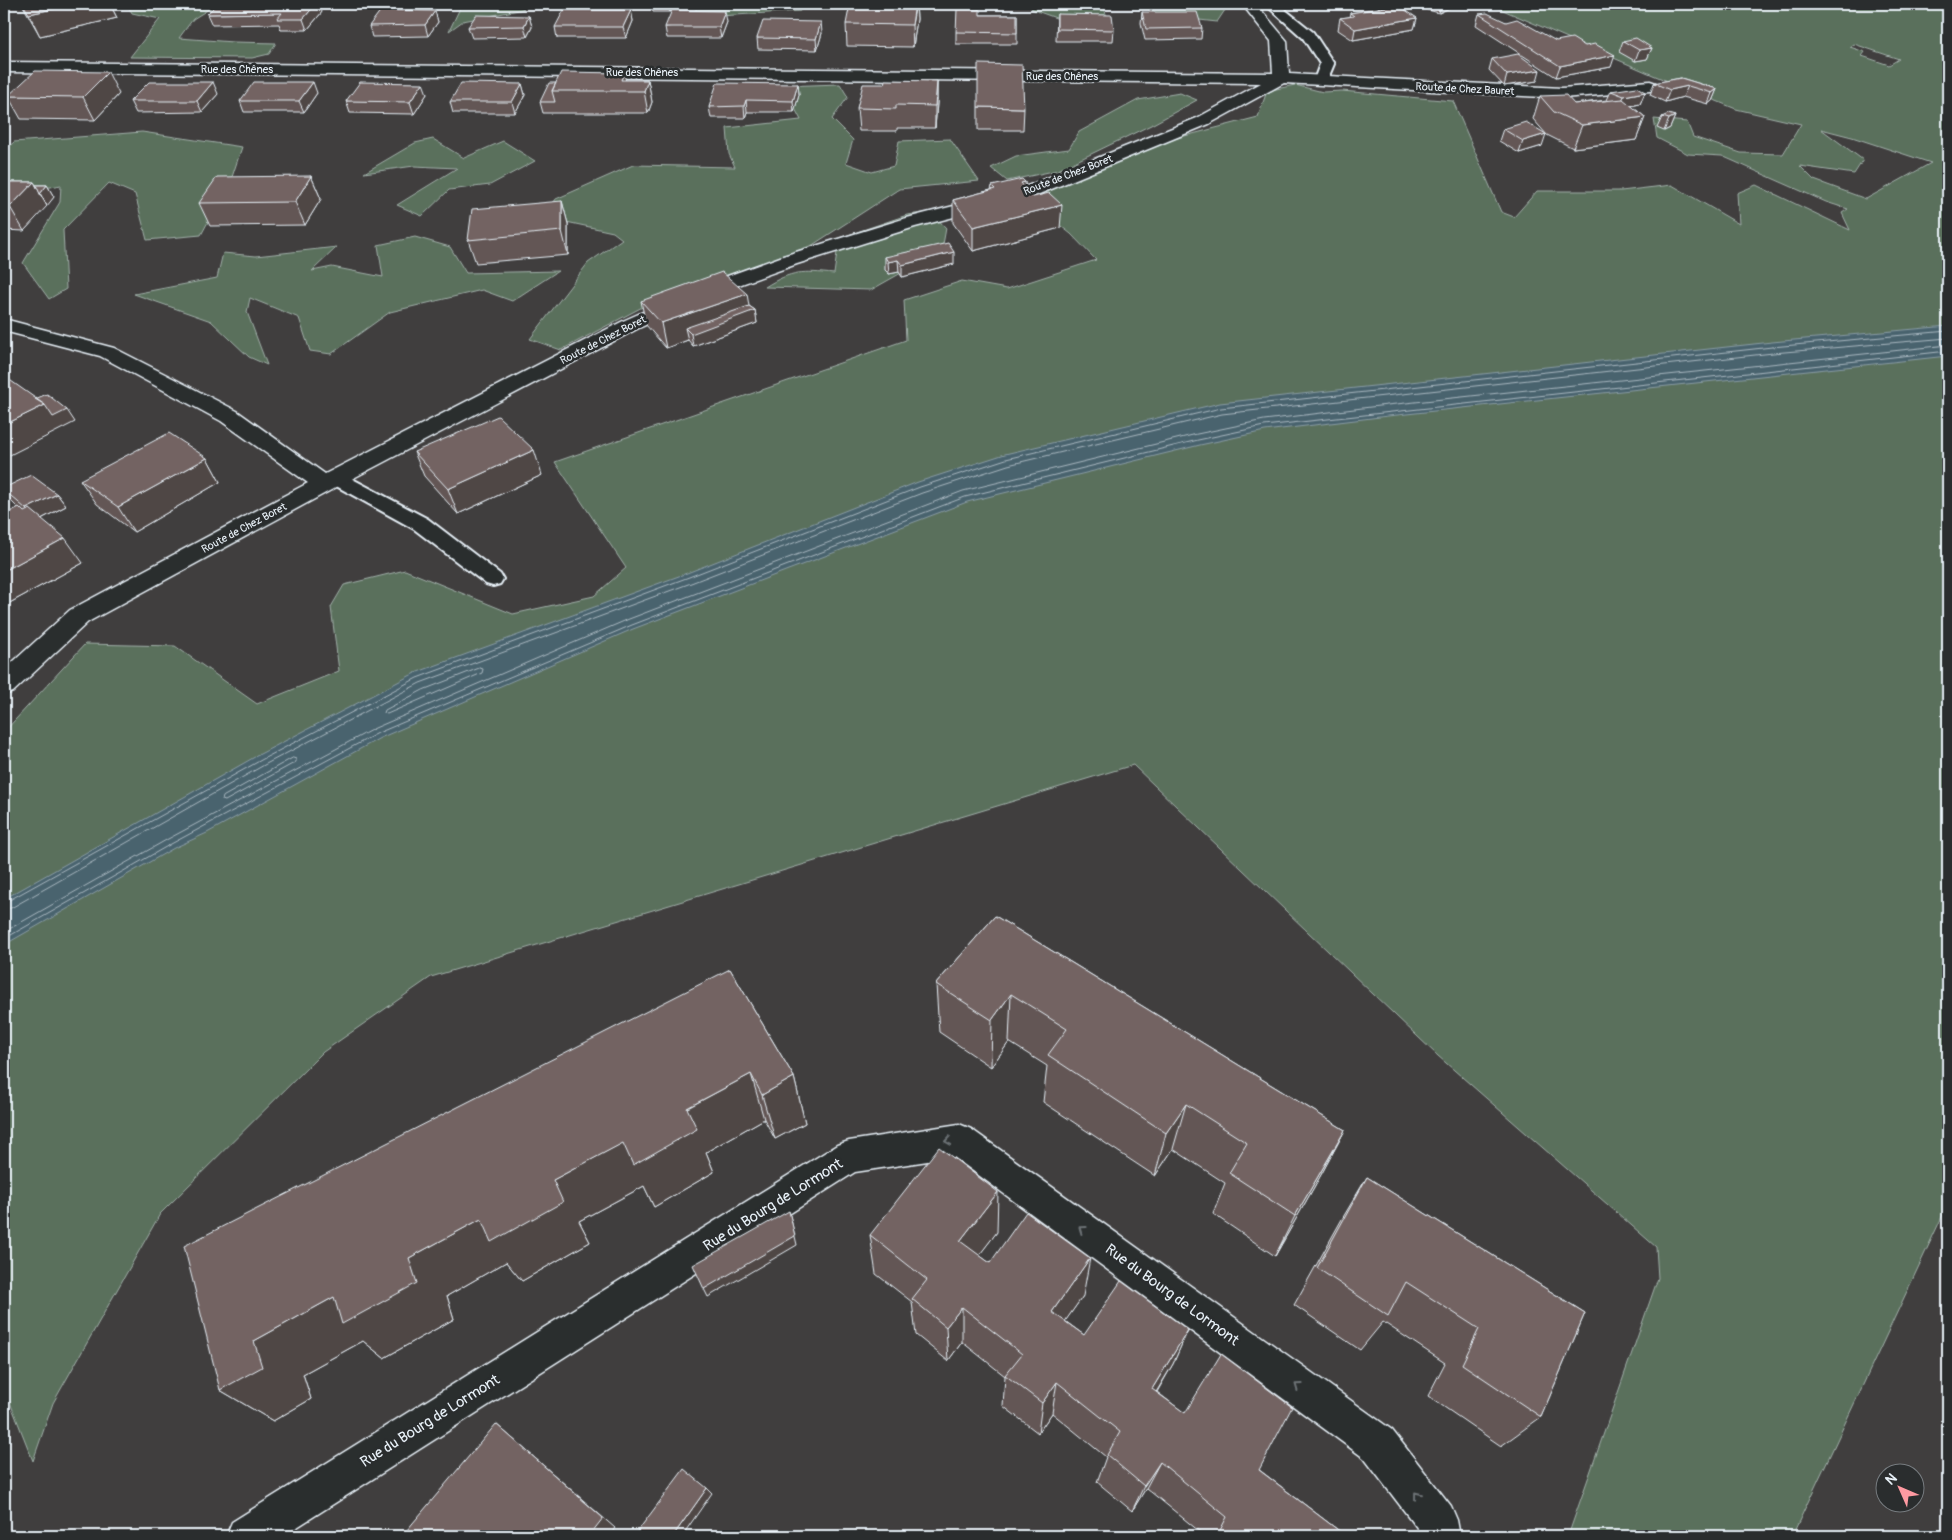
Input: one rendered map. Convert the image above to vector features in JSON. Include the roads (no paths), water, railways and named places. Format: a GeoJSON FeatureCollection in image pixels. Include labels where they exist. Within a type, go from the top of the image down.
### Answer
{"type":"FeatureCollection","features":[{"type":"Feature","properties":{"kind":"street"},"geometry":{"type":"LineString","coordinates":[[1249,4],[1278,41],[1281,78]]}},
{"type":"Feature","properties":{"kind":"street","name":"Rue des Chênes"},"geometry":{"type":"LineString","coordinates":[[4,67],[1281,78]]}},
{"type":"Feature","properties":{"kind":"street","name":"Route de Chez Bauret"},"geometry":{"type":"LineString","coordinates":[[1281,78],[1562,94],[1650,86]]}},
{"type":"Feature","properties":{"kind":"street","name":"Route de Chez Boret"},"geometry":{"type":"LineString","coordinates":[[4,685],[79,616],[330,481],[632,324],[715,287],[790,260],[900,226],[1026,193],[1203,121],[1281,78]]}},
{"type":"Feature","properties":{"kind":"street"},"geometry":{"type":"LineString","coordinates":[[4,325],[107,352],[229,416],[330,481]]}},
{"type":"Feature","properties":{"kind":"street","name":"Rue du Bourg de Lormont"},"geometry":{"type":"LineString","coordinates":[[246,1536],[849,1157],[959,1140],[1378,1444],[1437,1520],[1440,1536]]}},
{"type":"Feature","properties":{"kind":"lane"},"geometry":{"type":"LineString","coordinates":[[1271,4],[1308,35],[1313,42],[1327,64],[1321,80]]}},
{"type":"Feature","properties":{"kind":"lane"},"geometry":{"type":"LineString","coordinates":[[330,481],[421,524],[492,579]]}},
{"type":"Feature","properties":{"kind":"water"},"geometry":{"type":"Polygon","coordinates":[[[1948,326],[1948,356],[1265,431],[967,502],[633,629],[380,738],[207,833],[174,848],[4,945],[4,899],[260,754],[415,673],[687,573],[918,482],[1005,454],[1220,403],[1772,342],[1948,326]]]}}]}
